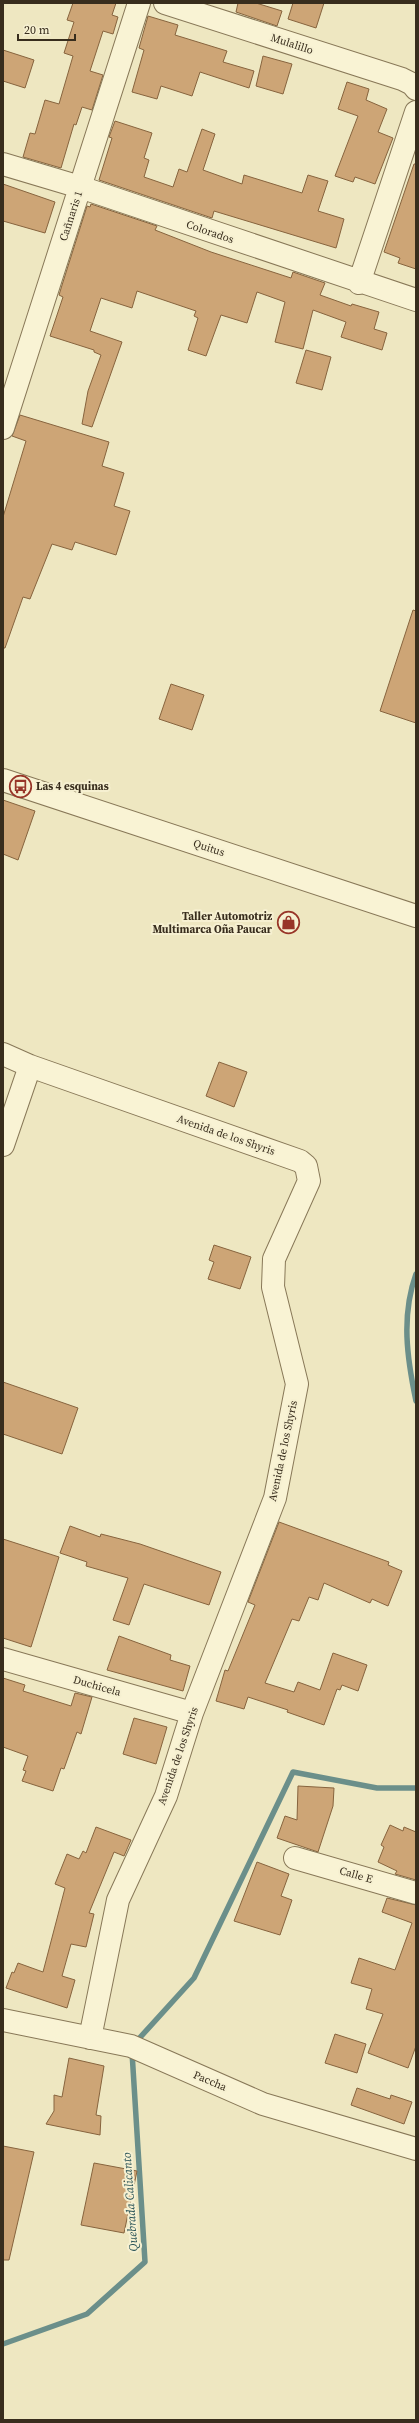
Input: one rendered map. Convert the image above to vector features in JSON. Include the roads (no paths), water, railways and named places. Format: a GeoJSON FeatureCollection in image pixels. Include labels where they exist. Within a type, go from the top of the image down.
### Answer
{"type":"FeatureCollection","features":[{"type":"Feature","properties":{"kind":"street","name":"Cañnaris 1"},"geometry":{"type":"LineString","coordinates":[[3,428],[139,3]]}},
{"type":"Feature","properties":{"kind":"street","name":"Mulalillo"},"geometry":{"type":"LineString","coordinates":[[165,3],[402,79],[412,84],[416,89]]}},
{"type":"Feature","properties":{"kind":"street"},"geometry":{"type":"LineString","coordinates":[[359,283],[416,112]]}},
{"type":"Feature","properties":{"kind":"street","name":"Colorados"},"geometry":{"type":"LineString","coordinates":[[3,164],[80,187],[359,283],[416,300]]}},
{"type":"Feature","properties":{"kind":"street","name":"Quitus"},"geometry":{"type":"LineString","coordinates":[[3,780],[416,916]]}},
{"type":"Feature","properties":{"kind":"street","name":"Avenida de los Shyris"},"geometry":{"type":"LineString","coordinates":[[3,1054],[30,1066],[300,1161],[306,1166],[309,1173],[306,1189],[274,1259],[273,1286],[297,1384],[275,1498],[192,1713],[166,1796],[118,1900],[90,2038]]}},
{"type":"Feature","properties":{"kind":"street"},"geometry":{"type":"LineString","coordinates":[[3,1144],[30,1066]]}},
{"type":"Feature","properties":{"kind":"street","name":"Duchicela"},"geometry":{"type":"LineString","coordinates":[[3,1659],[192,1713]]}},
{"type":"Feature","properties":{"kind":"street","name":"Calle E"},"geometry":{"type":"LineString","coordinates":[[295,1858],[416,1893]]}},
{"type":"Feature","properties":{"kind":"street","name":"Paccha"},"geometry":{"type":"LineString","coordinates":[[3,2020],[131,2046],[263,2104],[416,2150]]}},
{"type":"Feature","properties":{"kind":"waterway"},"geometry":{"type":"LineString","coordinates":[[416,1274],[411,1290],[407,1321],[408,1353],[416,1401]]}},
{"type":"Feature","properties":{"kind":"waterway"},"geometry":{"type":"LineString","coordinates":[[135,2043],[194,1978],[293,1772],[377,1788],[416,1788]]}},
{"type":"Feature","properties":{"kind":"waterway","name":"Quebrada Calicanto"},"geometry":{"type":"LineString","coordinates":[[3,2344],[87,2314],[145,2262],[132,2052]]}},
{"type":"Feature","properties":{"kind":"place","name":"Las 4 esquinas"},"geometry":{"type":"Point","coordinates":[21,786]}},
{"type":"Feature","properties":{"kind":"place","name":"Taller Automotriz Multimarca Oña Paucar"},"geometry":{"type":"Point","coordinates":[288,922]}}]}
